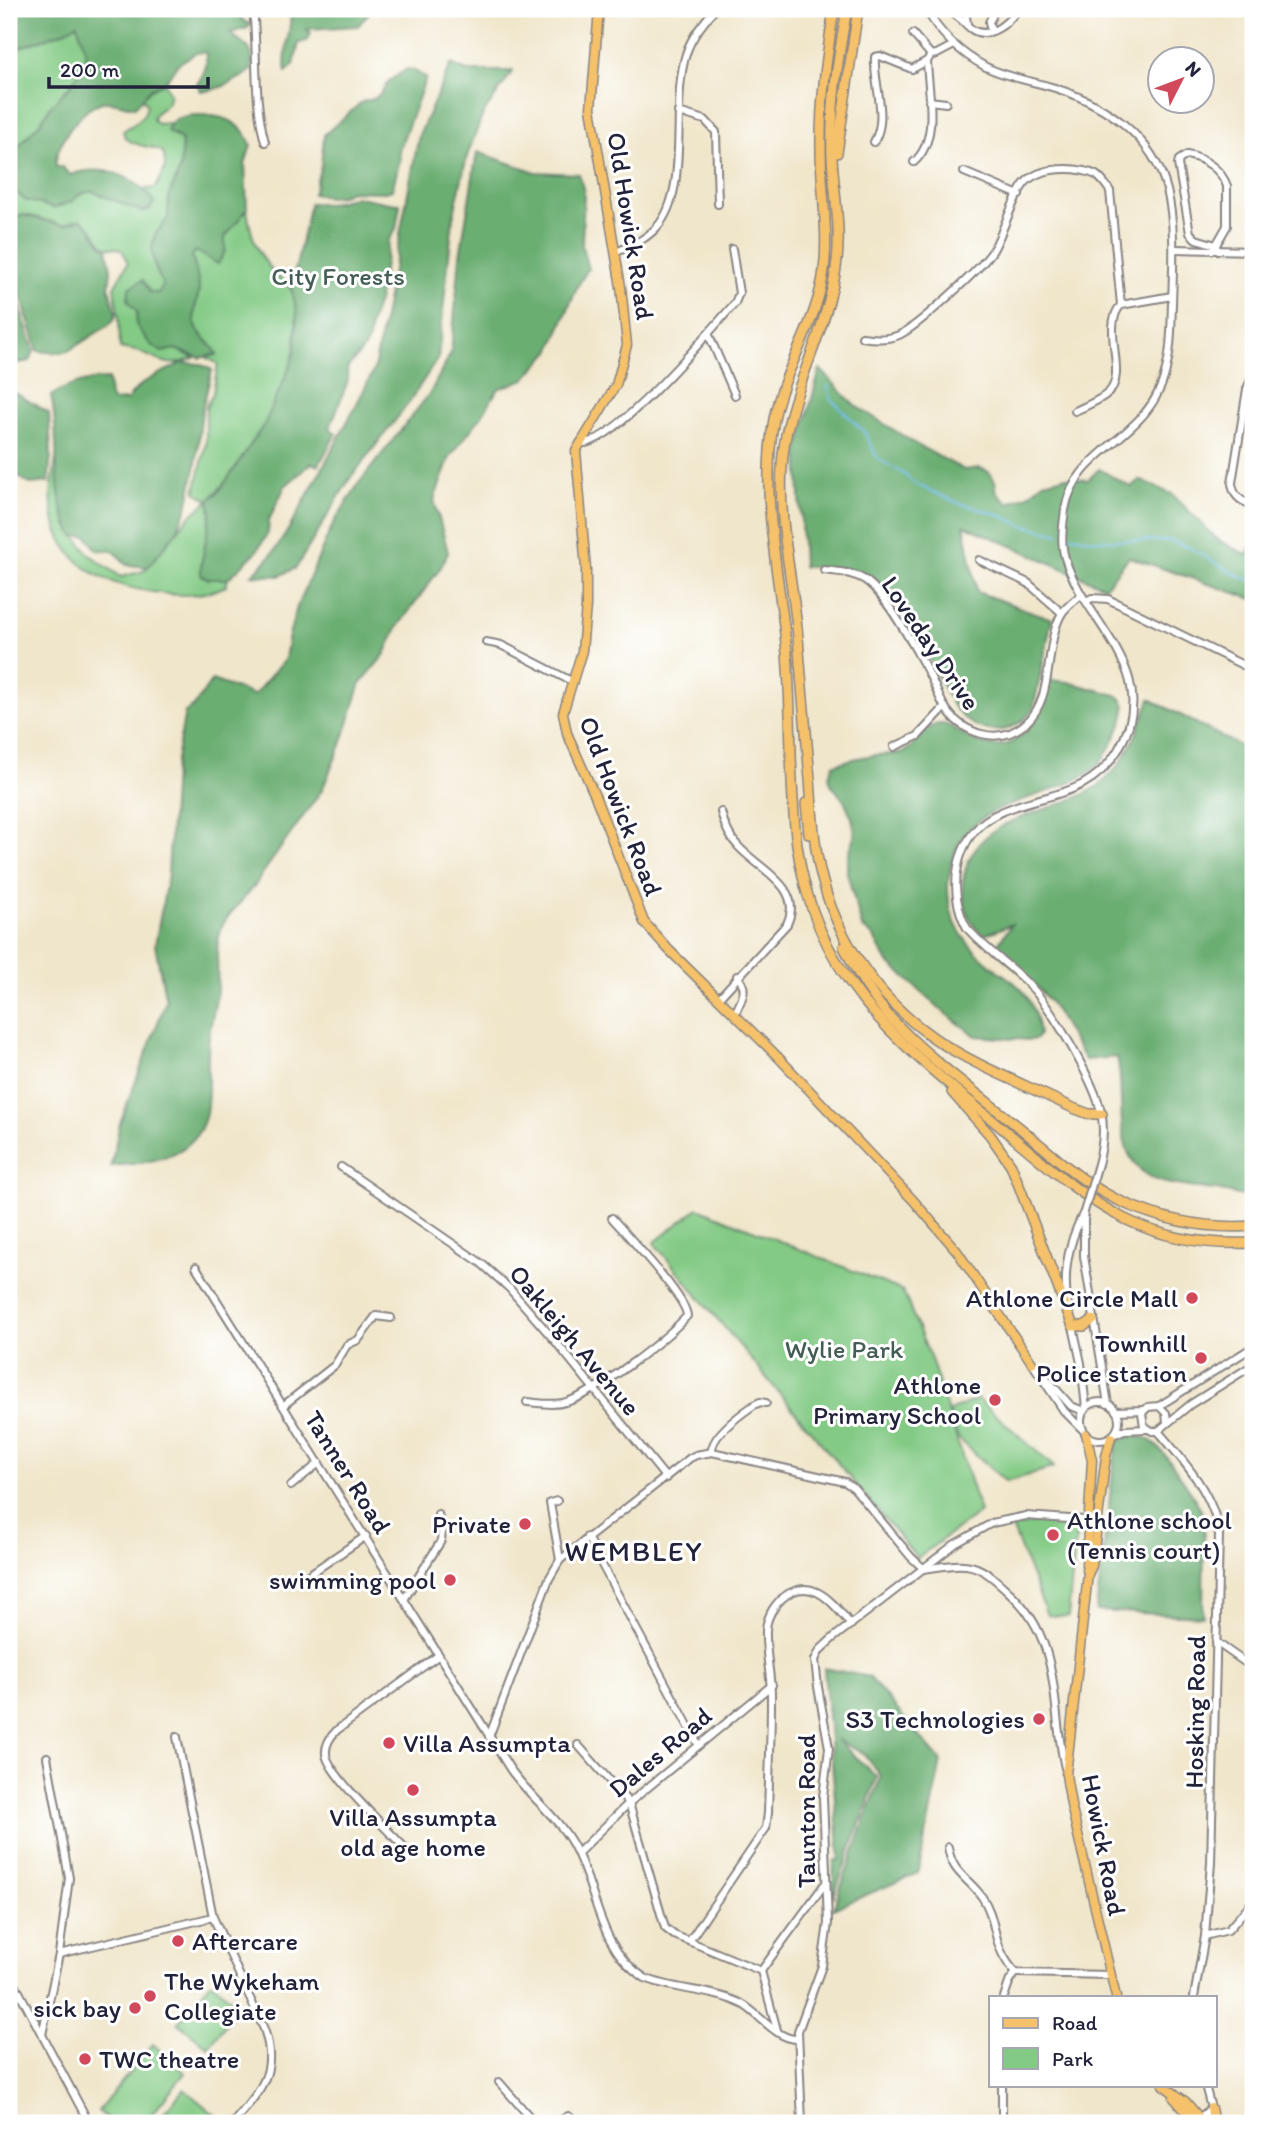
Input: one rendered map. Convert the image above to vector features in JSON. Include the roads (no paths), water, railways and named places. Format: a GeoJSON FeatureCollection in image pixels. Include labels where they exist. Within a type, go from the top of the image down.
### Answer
{"type":"FeatureCollection","features":[{"type":"Feature","properties":{"kind":"highway"},"geometry":{"type":"LineString","coordinates":[[834,9],[820,105],[825,268],[821,292],[785,381],[774,418],[769,464],[769,500],[786,644],[797,845],[802,873],[820,928],[839,968],[878,1020],[1065,1181],[1106,1210],[1153,1231],[1205,1242],[1253,1243]]}},
{"type":"Feature","properties":{"kind":"highway"},"geometry":{"type":"LineString","coordinates":[[847,9],[832,107],[837,267],[822,324],[809,355],[789,420],[782,467],[781,502],[799,643],[809,838],[818,878],[838,936],[870,992],[904,1031],[1081,1178],[1101,1191],[1148,1213],[1200,1225],[1253,1226]]}},
{"type":"Feature","properties":{"kind":"highway"},"geometry":{"type":"LineString","coordinates":[[835,193],[838,148],[858,9]]}},
{"type":"Feature","properties":{"kind":"highway"},"geometry":{"type":"LineString","coordinates":[[805,743],[817,858],[828,899],[838,925],[870,978],[902,1013],[931,1036],[967,1057],[1073,1108],[1089,1114],[1102,1114]]}},
{"type":"Feature","properties":{"kind":"highway"},"geometry":{"type":"LineString","coordinates":[[908,1048],[974,1116],[1011,1165],[1073,1325],[1084,1326],[1093,1320]]}},
{"type":"Feature","properties":{"kind":"main road","name":"Old Howick Road"},"geometry":{"type":"LineString","coordinates":[[599,9],[592,108],[627,334],[624,360],[616,385],[580,443],[575,459],[586,569],[586,606],[582,651],[565,705],[565,726],[640,915],[668,949],[848,1129],[941,1232],[974,1274],[1032,1363]]}},
{"type":"Feature","properties":{"kind":"main road","name":"Howick Road"},"geometry":{"type":"LineString","coordinates":[[1085,1433],[1092,1460],[1092,1566],[1088,1574],[1066,1774],[1070,1805],[1116,1996]]}},
{"type":"Feature","properties":{"kind":"main road","name":"Howick Road"},"geometry":{"type":"LineString","coordinates":[[1094,1521],[1106,1455],[1113,1436]]}},
{"type":"Feature","properties":{"kind":"main road"},"geometry":{"type":"LineString","coordinates":[[1164,2086],[1186,2102],[1199,2122]]}},
{"type":"Feature","properties":{"kind":"main road"},"geometry":{"type":"LineString","coordinates":[[1211,2108],[1214,2123]]}},
{"type":"Feature","properties":{"kind":"street"},"geometry":{"type":"LineString","coordinates":[[253,9],[257,39],[256,91],[265,142]]}},
{"type":"Feature","properties":{"kind":"street"},"geometry":{"type":"LineString","coordinates":[[616,252],[645,238],[657,228],[670,208],[676,178],[678,112],[686,52],[699,28],[715,9]]}},
{"type":"Feature","properties":{"kind":"street"},"geometry":{"type":"LineString","coordinates":[[926,9],[940,32],[954,46],[997,72],[1083,98],[1105,110],[1130,129],[1151,154],[1166,187],[1174,249],[1169,352],[1161,385],[1146,412],[1090,463],[1075,482],[1068,494],[1062,540],[1063,554],[1084,598],[1119,650],[1129,674],[1132,705],[1127,728],[1119,748],[1102,771],[1081,786],[989,818],[978,828],[960,857],[956,884],[958,908],[967,928],[1033,989],[1051,1013],[1082,1067],[1102,1114],[1103,1138],[1098,1164],[1066,1270],[1066,1293],[1083,1375],[1085,1410],[1081,1421],[1085,1433],[1095,1440],[1124,1430],[1158,1431],[1191,1404],[1253,1365]]}},
{"type":"Feature","properties":{"kind":"street"},"geometry":{"type":"LineString","coordinates":[[950,9],[976,31],[991,31],[1003,27],[1018,9]]}},
{"type":"Feature","properties":{"kind":"street"},"geometry":{"type":"LineString","coordinates":[[965,9],[968,26]]}},
{"type":"Feature","properties":{"kind":"street"},"geometry":{"type":"LineString","coordinates":[[991,31],[989,22],[996,9]]}},
{"type":"Feature","properties":{"kind":"street"},"geometry":{"type":"LineString","coordinates":[[913,34],[929,58],[928,140],[914,162]]}},
{"type":"Feature","properties":{"kind":"street"},"geometry":{"type":"LineString","coordinates":[[874,142],[880,127],[875,57],[880,56],[912,69],[954,46]]}},
{"type":"Feature","properties":{"kind":"street"},"geometry":{"type":"LineString","coordinates":[[929,101],[946,103]]}},
{"type":"Feature","properties":{"kind":"street"},"geometry":{"type":"LineString","coordinates":[[678,112],[705,120],[716,132],[718,204]]}},
{"type":"Feature","properties":{"kind":"street"},"geometry":{"type":"LineString","coordinates":[[1187,155],[1207,162],[1225,180],[1228,214],[1223,235],[1216,248],[1190,233],[1178,164],[1179,160],[1187,155]]}},
{"type":"Feature","properties":{"kind":"street"},"geometry":{"type":"LineString","coordinates":[[862,337],[878,339],[900,335],[968,278],[993,250],[1025,183],[1040,172],[1070,169],[1094,174],[1110,191],[1121,304],[1112,322],[1115,374],[1112,389],[1099,400],[1075,411]]}},
{"type":"Feature","properties":{"kind":"street"},"geometry":{"type":"LineString","coordinates":[[964,172],[1019,195]]}},
{"type":"Feature","properties":{"kind":"street"},"geometry":{"type":"LineString","coordinates":[[580,443],[592,442],[631,414],[738,298],[732,249]]}},
{"type":"Feature","properties":{"kind":"street"},"geometry":{"type":"LineString","coordinates":[[1174,249],[1253,251]]}},
{"type":"Feature","properties":{"kind":"street"},"geometry":{"type":"LineString","coordinates":[[1121,304],[1172,296]]}},
{"type":"Feature","properties":{"kind":"street"},"geometry":{"type":"LineString","coordinates":[[708,333],[734,395]]}},
{"type":"Feature","properties":{"kind":"street"},"geometry":{"type":"LineString","coordinates":[[1253,375],[1247,390],[1232,483],[1239,499],[1253,505]]}},
{"type":"Feature","properties":{"kind":"street"},"geometry":{"type":"LineString","coordinates":[[979,560],[1028,583],[1062,613],[1084,598],[1108,599],[1253,670]]}},
{"type":"Feature","properties":{"kind":"street","name":"Loveday Drive"},"geometry":{"type":"LineString","coordinates":[[824,570],[857,576],[880,594],[928,672],[945,707],[966,728],[984,736],[1008,734],[1025,724],[1040,704],[1054,635],[1062,613]]}},
{"type":"Feature","properties":{"kind":"street"},"geometry":{"type":"LineString","coordinates":[[486,642],[501,645],[573,682]]}},
{"type":"Feature","properties":{"kind":"street"},"geometry":{"type":"LineString","coordinates":[[894,747],[918,736],[945,707]]}},
{"type":"Feature","properties":{"kind":"street"},"geometry":{"type":"LineString","coordinates":[[719,998],[787,924],[790,902],[781,884],[737,846],[723,821],[721,811]]}},
{"type":"Feature","properties":{"kind":"street"},"geometry":{"type":"LineString","coordinates":[[735,1014],[745,989],[737,976]]}},
{"type":"Feature","properties":{"kind":"street","name":"Oakleigh Avenue"},"geometry":{"type":"LineString","coordinates":[[341,1167],[491,1271],[530,1311],[666,1478]]}},
{"type":"Feature","properties":{"kind":"street"},"geometry":{"type":"LineString","coordinates":[[1084,1212],[1084,1256],[1108,1404]]}},
{"type":"Feature","properties":{"kind":"street"},"geometry":{"type":"LineString","coordinates":[[527,1402],[558,1404],[578,1398],[642,1354],[687,1314],[685,1306],[612,1218]]}},
{"type":"Feature","properties":{"kind":"street","name":"Tanner Road"},"geometry":{"type":"LineString","coordinates":[[196,1266],[489,1737],[515,1776],[560,1825],[578,1853],[604,1927],[617,1950],[636,1973],[653,1982],[732,1999],[753,2011],[784,2036],[797,2039]]}},
{"type":"Feature","properties":{"kind":"street"},"geometry":{"type":"LineString","coordinates":[[284,1405],[335,1365],[346,1345],[358,1340],[376,1316],[391,1318]]}},
{"type":"Feature","properties":{"kind":"street"},"geometry":{"type":"LineString","coordinates":[[1159,1406],[1253,1347]]}},
{"type":"Feature","properties":{"kind":"street","name":"Old Howick Road"},"geometry":{"type":"LineString","coordinates":[[1032,1363],[1071,1406],[1085,1410]]}},
{"type":"Feature","properties":{"kind":"street","name":"Old Howick Road"},"geometry":{"type":"LineString","coordinates":[[1032,1363],[1054,1398],[1085,1433]]}},
{"type":"Feature","properties":{"kind":"street"},"geometry":{"type":"LineString","coordinates":[[1209,1375],[1217,1388]]}},
{"type":"Feature","properties":{"kind":"street"},"geometry":{"type":"LineString","coordinates":[[712,1452],[712,1441],[754,1405],[766,1403]]}},
{"type":"Feature","properties":{"kind":"street"},"geometry":{"type":"LineString","coordinates":[[1085,1410],[1096,1403],[1108,1404],[1116,1411],[1119,1423],[1113,1436]]}},
{"type":"Feature","properties":{"kind":"street"},"geometry":{"type":"LineString","coordinates":[[1116,1411],[1144,1410],[1152,1405],[1159,1406],[1166,1413],[1167,1442]]}},
{"type":"Feature","properties":{"kind":"street"},"geometry":{"type":"LineString","coordinates":[[1144,1410],[1142,1422],[1147,1429]]}},
{"type":"Feature","properties":{"kind":"street","name":"Hosking Road"},"geometry":{"type":"LineString","coordinates":[[1158,1431],[1199,1484],[1218,1521],[1219,1585],[1211,1863],[1205,1936],[1194,1996]]}},
{"type":"Feature","properties":{"kind":"street"},"geometry":{"type":"LineString","coordinates":[[489,1737],[549,1579],[560,1560],[690,1458],[712,1452],[845,1482],[854,1488],[924,1569],[951,1564],[974,1565],[985,1570],[1015,1597],[1031,1616],[1043,1637],[1052,1675],[1066,1774]]}},
{"type":"Feature","properties":{"kind":"street"},"geometry":{"type":"LineString","coordinates":[[290,1486],[319,1463]]}},
{"type":"Feature","properties":{"kind":"street"},"geometry":{"type":"LineString","coordinates":[[557,1501],[550,1503],[560,1560]]}},
{"type":"Feature","properties":{"kind":"street"},"geometry":{"type":"LineString","coordinates":[[405,1598],[442,1541],[438,1514]]}},
{"type":"Feature","properties":{"kind":"street","name":"Taunton Road"},"geometry":{"type":"LineString","coordinates":[[802,2123],[797,2039],[801,2020],[816,1984],[828,1923],[823,1797],[829,1748],[816,1660],[825,1645],[936,1558],[978,1529],[1007,1519],[1034,1516],[1094,1521]]}},
{"type":"Feature","properties":{"kind":"street"},"geometry":{"type":"LineString","coordinates":[[304,1578],[366,1536]]}},
{"type":"Feature","properties":{"kind":"street"},"geometry":{"type":"LineString","coordinates":[[587,1537],[698,1744]]}},
{"type":"Feature","properties":{"kind":"street"},"geometry":{"type":"LineString","coordinates":[[936,1558],[951,1564]]}},
{"type":"Feature","properties":{"kind":"street"},"geometry":{"type":"LineString","coordinates":[[690,1940],[766,1828],[772,1685],[766,1630],[769,1615],[782,1598],[800,1590],[810,1589],[825,1596],[852,1625]]}},
{"type":"Feature","properties":{"kind":"street"},"geometry":{"type":"LineString","coordinates":[[1216,1642],[1253,1668]]}},
{"type":"Feature","properties":{"kind":"street"},"geometry":{"type":"LineString","coordinates":[[404,1847],[340,1778],[328,1760],[327,1746],[337,1730],[439,1654]]}},
{"type":"Feature","properties":{"kind":"street","name":"Dales Road"},"geometry":{"type":"LineString","coordinates":[[578,1853],[629,1803],[772,1685]]}},
{"type":"Feature","properties":{"kind":"street"},"geometry":{"type":"LineString","coordinates":[[1058,1726],[1071,1729]]}},
{"type":"Feature","properties":{"kind":"street"},"geometry":{"type":"LineString","coordinates":[[177,1737],[213,1917],[264,2029],[271,2056],[264,2083],[233,2123]]}},
{"type":"Feature","properties":{"kind":"street"},"geometry":{"type":"LineString","coordinates":[[578,1745],[629,1803],[664,1926],[669,1932],[761,1971]]}},
{"type":"Feature","properties":{"kind":"street"},"geometry":{"type":"LineString","coordinates":[[42,2035],[59,1954],[69,1878],[47,1756]]}},
{"type":"Feature","properties":{"kind":"street"},"geometry":{"type":"LineString","coordinates":[[948,1847],[954,1867],[985,1903],[1001,1953],[1016,1973]]}},
{"type":"Feature","properties":{"kind":"street"},"geometry":{"type":"LineString","coordinates":[[761,1971],[825,1884]]}},
{"type":"Feature","properties":{"kind":"street"},"geometry":{"type":"LineString","coordinates":[[1205,1936],[1228,1930],[1253,1901]]}},
{"type":"Feature","properties":{"kind":"street"},"geometry":{"type":"LineString","coordinates":[[59,1954],[213,1917]]}},
{"type":"Feature","properties":{"kind":"street"},"geometry":{"type":"LineString","coordinates":[[761,1971],[778,2031]]}},
{"type":"Feature","properties":{"kind":"street"},"geometry":{"type":"LineString","coordinates":[[9,1973],[89,2123]]}},
{"type":"Feature","properties":{"kind":"street"},"geometry":{"type":"LineString","coordinates":[[1016,1973],[1110,1975]]}},
{"type":"Feature","properties":{"kind":"street"},"geometry":{"type":"LineString","coordinates":[[1004,1996],[1010,1980],[1016,1973]]}},
{"type":"Feature","properties":{"kind":"street"},"geometry":{"type":"LineString","coordinates":[[784,2036],[798,2053]]}},
{"type":"Feature","properties":{"kind":"street"},"geometry":{"type":"LineString","coordinates":[[499,2082],[535,2123]]}},
{"type":"Feature","properties":{"kind":"street"},"geometry":{"type":"LineString","coordinates":[[1002,2086],[1002,2123]]}},
{"type":"Feature","properties":{"kind":"street"},"geometry":{"type":"LineString","coordinates":[[1199,2122],[1211,2108],[1205,2086]]}},
{"type":"Feature","properties":{"kind":"street"},"geometry":{"type":"LineString","coordinates":[[556,2123],[568,2116],[578,2123]]}},
{"type":"Feature","properties":{"kind":"street"},"geometry":{"type":"LineString","coordinates":[[400,2123],[417,2123]]}},
{"type":"Feature","properties":{"kind":"waterway"},"geometry":{"type":"LineString","coordinates":[[828,386],[831,399],[864,432],[877,458],[915,484],[956,502],[994,513],[1022,525],[1060,534]]}},
{"type":"Feature","properties":{"kind":"waterway"},"geometry":{"type":"LineString","coordinates":[[1066,535],[1097,540],[1170,541],[1190,548],[1233,573],[1253,581]]}},
{"type":"Feature","properties":{"kind":"place","name":"Athlone Circle Mall"},"geometry":{"type":"Point","coordinates":[1192,1298]}},
{"type":"Feature","properties":{"kind":"place","name":"Townhill Police station"},"geometry":{"type":"Point","coordinates":[1201,1358]}},
{"type":"Feature","properties":{"kind":"place","name":"Athlone Primary School"},"geometry":{"type":"Point","coordinates":[995,1400]}},
{"type":"Feature","properties":{"kind":"place","name":"Private"},"geometry":{"type":"Point","coordinates":[525,1524]}},
{"type":"Feature","properties":{"kind":"place","name":"Athlone school (Tennis court)"},"geometry":{"type":"Point","coordinates":[1053,1535]}},
{"type":"Feature","properties":{"kind":"place","name":"swimming pool"},"geometry":{"type":"Point","coordinates":[450,1580]}},
{"type":"Feature","properties":{"kind":"place","name":"S3 Technologies"},"geometry":{"type":"Point","coordinates":[1039,1719]}},
{"type":"Feature","properties":{"kind":"place","name":"Villa Assumpta"},"geometry":{"type":"Point","coordinates":[389,1743]}},
{"type":"Feature","properties":{"kind":"place","name":"Villa Assumpta old age home"},"geometry":{"type":"Point","coordinates":[413,1790]}},
{"type":"Feature","properties":{"kind":"place","name":"Aftercare"},"geometry":{"type":"Point","coordinates":[178,1941]}},
{"type":"Feature","properties":{"kind":"place","name":"The Wykeham Collegiate"},"geometry":{"type":"Point","coordinates":[150,1996]}},
{"type":"Feature","properties":{"kind":"place","name":"sick bay"},"geometry":{"type":"Point","coordinates":[135,2008]}},
{"type":"Feature","properties":{"kind":"place","name":"TWC theatre"},"geometry":{"type":"Point","coordinates":[85,2059]}},
{"type":"Feature","properties":{"kind":"district","name":"WEMBLEY"},"geometry":{"type":"Point","coordinates":[634,1551]}},
{"type":"Feature","properties":{"kind":"park label","name":"City Forests"},"geometry":{"type":"Point","coordinates":[338,276]}},
{"type":"Feature","properties":{"kind":"park label","name":"Wylie Park"},"geometry":{"type":"Point","coordinates":[844,1349]}}]}
